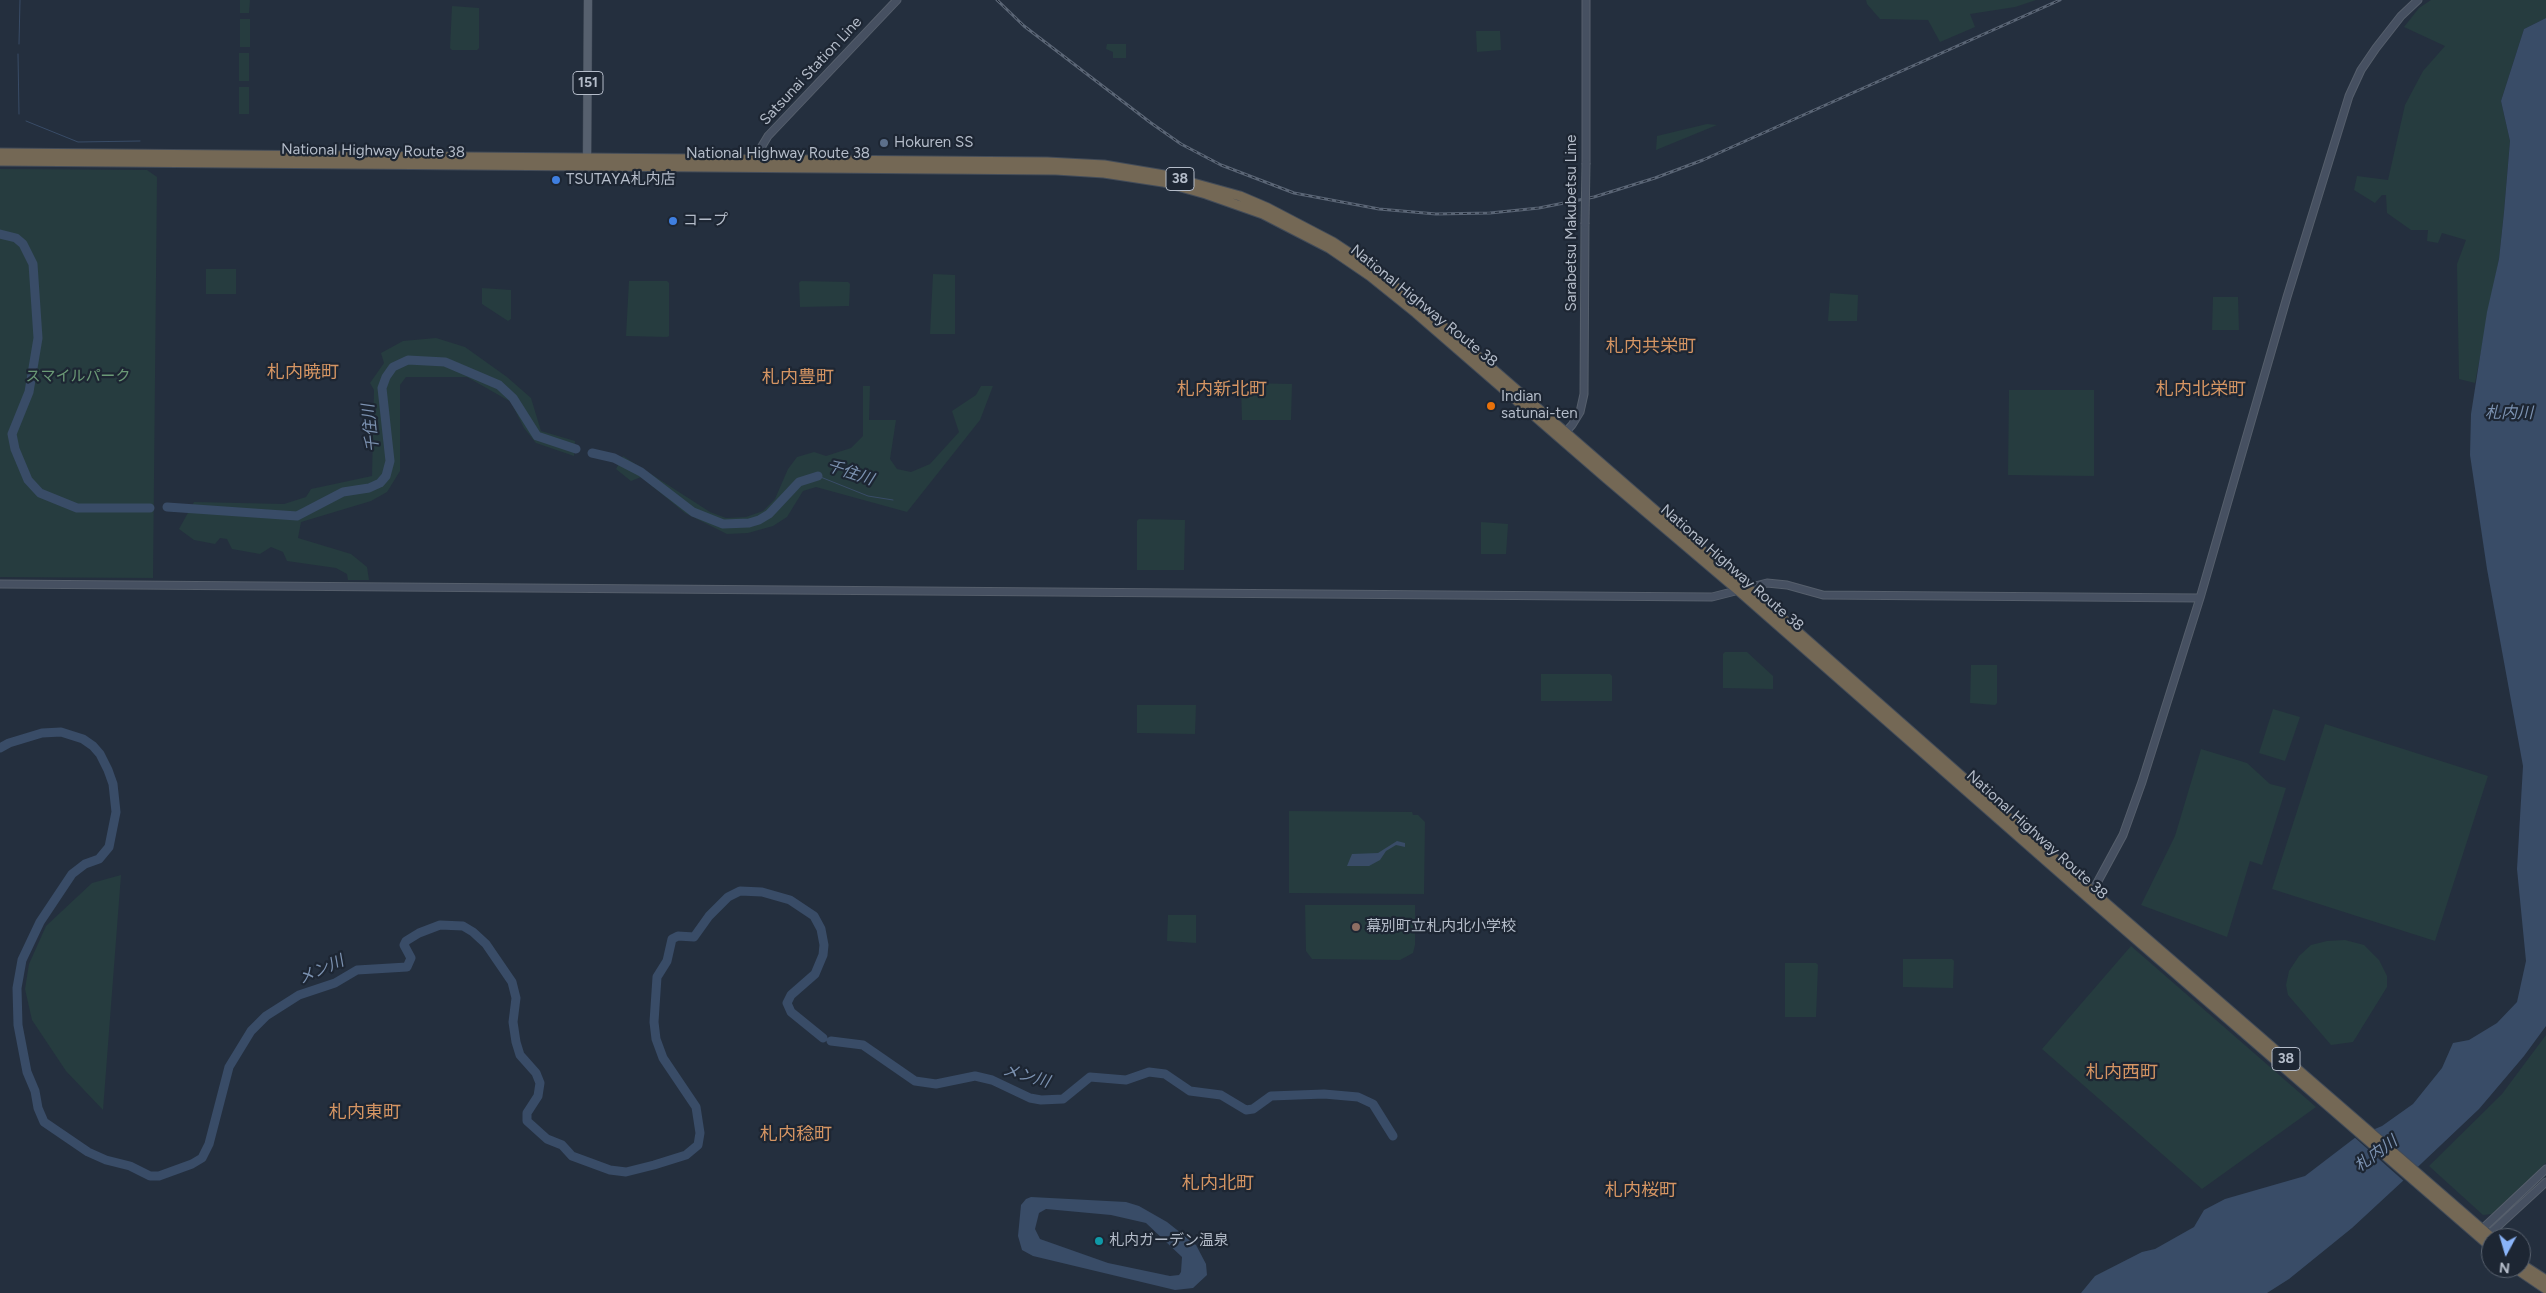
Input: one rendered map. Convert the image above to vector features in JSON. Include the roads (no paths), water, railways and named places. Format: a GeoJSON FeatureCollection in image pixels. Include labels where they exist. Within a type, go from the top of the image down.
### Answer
{"type":"FeatureCollection","features":[{"type":"Feature","properties":{"kind":"highway","name":"National Highway Route 38"},"geometry":{"type":"LineString","coordinates":[[0,153],[761,164],[1015,169],[1104,173],[1162,182],[1237,204],[1286,224],[1329,248],[1370,276],[1563,435],[1744,590],[2090,895],[2481,1232]]}},
{"type":"Feature","properties":{"kind":"highway","name":"National Highway Route 38"},"geometry":{"type":"LineString","coordinates":[[0,161],[587,162]]}},
{"type":"Feature","properties":{"kind":"highway"},"geometry":{"type":"LineString","coordinates":[[2531,1270],[2546,1280]]}},
{"type":"Feature","properties":{"kind":"highway"},"geometry":{"type":"LineString","coordinates":[[2530,1278],[2546,1289]]}},
{"type":"Feature","properties":{"kind":"main road","name":"151"},"geometry":{"type":"LineString","coordinates":[[587,162],[588,0]]}},
{"type":"Feature","properties":{"kind":"street","name":"Satsunai Station Line"},"geometry":{"type":"LineString","coordinates":[[761,164],[762,146],[768,136],[897,0]]}},
{"type":"Feature","properties":{"kind":"street","name":"Sarabetsu Makubetsu Line"},"geometry":{"type":"LineString","coordinates":[[1563,435],[1580,412],[1584,394],[1586,0]]}},
{"type":"Feature","properties":{"kind":"street"},"geometry":{"type":"LineString","coordinates":[[2090,895],[2111,860],[2131,814],[2200,598],[2287,297],[2349,96],[2361,70],[2376,48],[2401,16],[2418,0]]}},
{"type":"Feature","properties":{"kind":"street"},"geometry":{"type":"LineString","coordinates":[[0,584],[1712,597],[1767,583],[1787,585],[1812,594],[1830,595],[2200,598]]}},
{"type":"Feature","properties":{"kind":"street"},"geometry":{"type":"LineString","coordinates":[[2491,1228],[2546,1169]]}},
{"type":"Feature","properties":{"kind":"street"},"geometry":{"type":"LineString","coordinates":[[2492,1228],[2546,1182]]}},
{"type":"Feature","properties":{"kind":"water","name":"札内川"},"geometry":{"type":"Polygon","coordinates":[[[2546,18],[2546,1026],[2524,1056],[2479,1109],[2352,1228],[2289,1279],[2267,1293],[2081,1293],[2095,1276],[2142,1252],[2155,1249],[2194,1227],[2204,1210],[2225,1199],[2305,1176],[2356,1137],[2382,1126],[2413,1104],[2442,1068],[2453,1043],[2469,1040],[2497,1023],[2517,1002],[2526,961],[2517,869],[2523,766],[2487,569],[2470,455],[2471,414],[2487,312],[2499,259],[2504,212],[2510,141],[2501,101],[2524,29],[2546,18]]]}},
{"type":"Feature","properties":{"kind":"water"},"geometry":{"type":"Polygon","coordinates":[[[1397,841],[1405,843],[1405,847],[1396,845],[1386,851],[1380,860],[1369,866],[1347,866],[1352,854],[1378,853],[1397,841]]]}},
{"type":"Feature","properties":{"kind":"water"},"geometry":{"type":"Polygon","coordinates":[[[1031,1197],[1126,1202],[1139,1206],[1167,1222],[1196,1245],[1206,1264],[1207,1275],[1193,1288],[1175,1290],[1033,1256],[1022,1250],[1018,1236],[1021,1205],[1026,1199],[1031,1197]],[[1046,1209],[1039,1213],[1035,1229],[1040,1239],[1108,1263],[1170,1276],[1179,1275],[1182,1257],[1146,1223],[1111,1215],[1046,1209]]]}},
{"type":"Feature","properties":{"kind":"waterway"},"geometry":{"type":"LineString","coordinates":[[19,44],[20,0]]}},
{"type":"Feature","properties":{"kind":"waterway"},"geometry":{"type":"LineString","coordinates":[[18,54],[19,114]]}},
{"type":"Feature","properties":{"kind":"waterway"},"geometry":{"type":"LineString","coordinates":[[26,121],[78,142],[140,141]]}},
{"type":"Feature","properties":{"kind":"waterway","name":"千住川"},"geometry":{"type":"LineString","coordinates":[[0,234],[16,238],[23,244],[33,264],[38,338],[29,392],[12,434],[15,449],[28,480],[40,493],[77,508],[150,508]]}},
{"type":"Feature","properties":{"kind":"waterway","name":"千住川"},"geometry":{"type":"LineString","coordinates":[[167,507],[297,516],[343,492],[369,488],[380,483],[386,476],[390,461],[382,388],[386,377],[393,367],[408,360],[445,362],[499,385],[513,398],[537,436],[576,449]]}},
{"type":"Feature","properties":{"kind":"waterway","name":"千住川"},"geometry":{"type":"LineString","coordinates":[[592,453],[614,458],[641,472],[693,512],[723,524],[749,523],[759,520],[769,514],[799,482],[818,476]]}},
{"type":"Feature","properties":{"kind":"waterway","name":"千住川"},"geometry":{"type":"LineString","coordinates":[[818,476],[868,496],[893,500]]}},
{"type":"Feature","properties":{"kind":"waterway","name":"メン川"},"geometry":{"type":"LineString","coordinates":[[0,748],[9,743],[42,733],[61,732],[83,739],[100,754],[113,784],[116,812],[109,847],[99,859],[85,864],[72,874],[40,922],[22,960],[17,988],[18,1025],[27,1072],[44,1122],[88,1152],[106,1160],[130,1166],[150,1176],[159,1176],[192,1164],[202,1158],[209,1144],[229,1067],[251,1031],[266,1016],[299,995],[335,983],[357,970],[407,967],[411,958],[404,945],[406,941],[419,933],[440,925],[463,926],[473,932],[486,944],[512,982],[516,998],[513,1022],[516,1042],[520,1055],[536,1073],[540,1083],[538,1096],[527,1113],[527,1121],[547,1139],[562,1145],[572,1156],[610,1170],[626,1172],[654,1165],[686,1155],[698,1145],[700,1133],[696,1107],[663,1058],[656,1039],[654,1022],[657,977],[667,961],[672,939],[678,936],[694,937],[709,916],[728,897],[740,891],[762,892],[790,900],[814,916],[821,929],[824,945],[823,955],[815,974],[791,995],[787,1003],[791,1012],[823,1038]]}},
{"type":"Feature","properties":{"kind":"waterway","name":"メン川"},"geometry":{"type":"LineString","coordinates":[[831,1041],[863,1045],[915,1081],[936,1084],[975,1076],[992,1080],[1030,1098],[1041,1100],[1063,1099],[1090,1077],[1126,1080],[1149,1072],[1165,1074],[1190,1091],[1221,1095],[1246,1110],[1253,1109],[1271,1096],[1324,1094],[1358,1097],[1373,1104],[1393,1136]]}},
{"type":"Feature","properties":{"kind":"railway"},"geometry":{"type":"LineString","coordinates":[[997,0],[1024,26],[1151,123],[1181,144],[1221,165],[1294,193],[1379,209],[1436,214],[1490,213],[1539,208],[1594,197],[1655,178],[1703,160],[2060,0]]}},
{"type":"Feature","properties":{"kind":"place","name":"Hokuren SS"},"geometry":{"type":"Point","coordinates":[884,143]}},
{"type":"Feature","properties":{"kind":"place","name":"TSUTAYA札内店"},"geometry":{"type":"Point","coordinates":[556,180]}},
{"type":"Feature","properties":{"kind":"place","name":"コープ"},"geometry":{"type":"Point","coordinates":[673,221]}},
{"type":"Feature","properties":{"kind":"place","name":"Indian satunai-ten"},"geometry":{"type":"Point","coordinates":[1491,406]}},
{"type":"Feature","properties":{"kind":"place","name":"幕別町立札内北小学校"},"geometry":{"type":"Point","coordinates":[1356,927]}},
{"type":"Feature","properties":{"kind":"place","name":"札内ガーデン温泉"},"geometry":{"type":"Point","coordinates":[1099,1241]}},
{"type":"Feature","properties":{"kind":"district","name":"札内共栄町"},"geometry":{"type":"Point","coordinates":[1651,347]}},
{"type":"Feature","properties":{"kind":"district","name":"札内暁町"},"geometry":{"type":"Point","coordinates":[303,373]}},
{"type":"Feature","properties":{"kind":"district","name":"札内豊町"},"geometry":{"type":"Point","coordinates":[798,378]}},
{"type":"Feature","properties":{"kind":"district","name":"札内新北町"},"geometry":{"type":"Point","coordinates":[1222,390]}},
{"type":"Feature","properties":{"kind":"district","name":"札内北栄町"},"geometry":{"type":"Point","coordinates":[2201,390]}},
{"type":"Feature","properties":{"kind":"district","name":"札内西町"},"geometry":{"type":"Point","coordinates":[2122,1073]}},
{"type":"Feature","properties":{"kind":"district","name":"札内東町"},"geometry":{"type":"Point","coordinates":[365,1113]}},
{"type":"Feature","properties":{"kind":"district","name":"札内稔町"},"geometry":{"type":"Point","coordinates":[796,1135]}},
{"type":"Feature","properties":{"kind":"district","name":"札内北町"},"geometry":{"type":"Point","coordinates":[1218,1184]}},
{"type":"Feature","properties":{"kind":"district","name":"札内桜町"},"geometry":{"type":"Point","coordinates":[1641,1191]}},
{"type":"Feature","properties":{"kind":"park label","name":"スマイルパーク"},"geometry":{"type":"Point","coordinates":[78,377]}}]}
